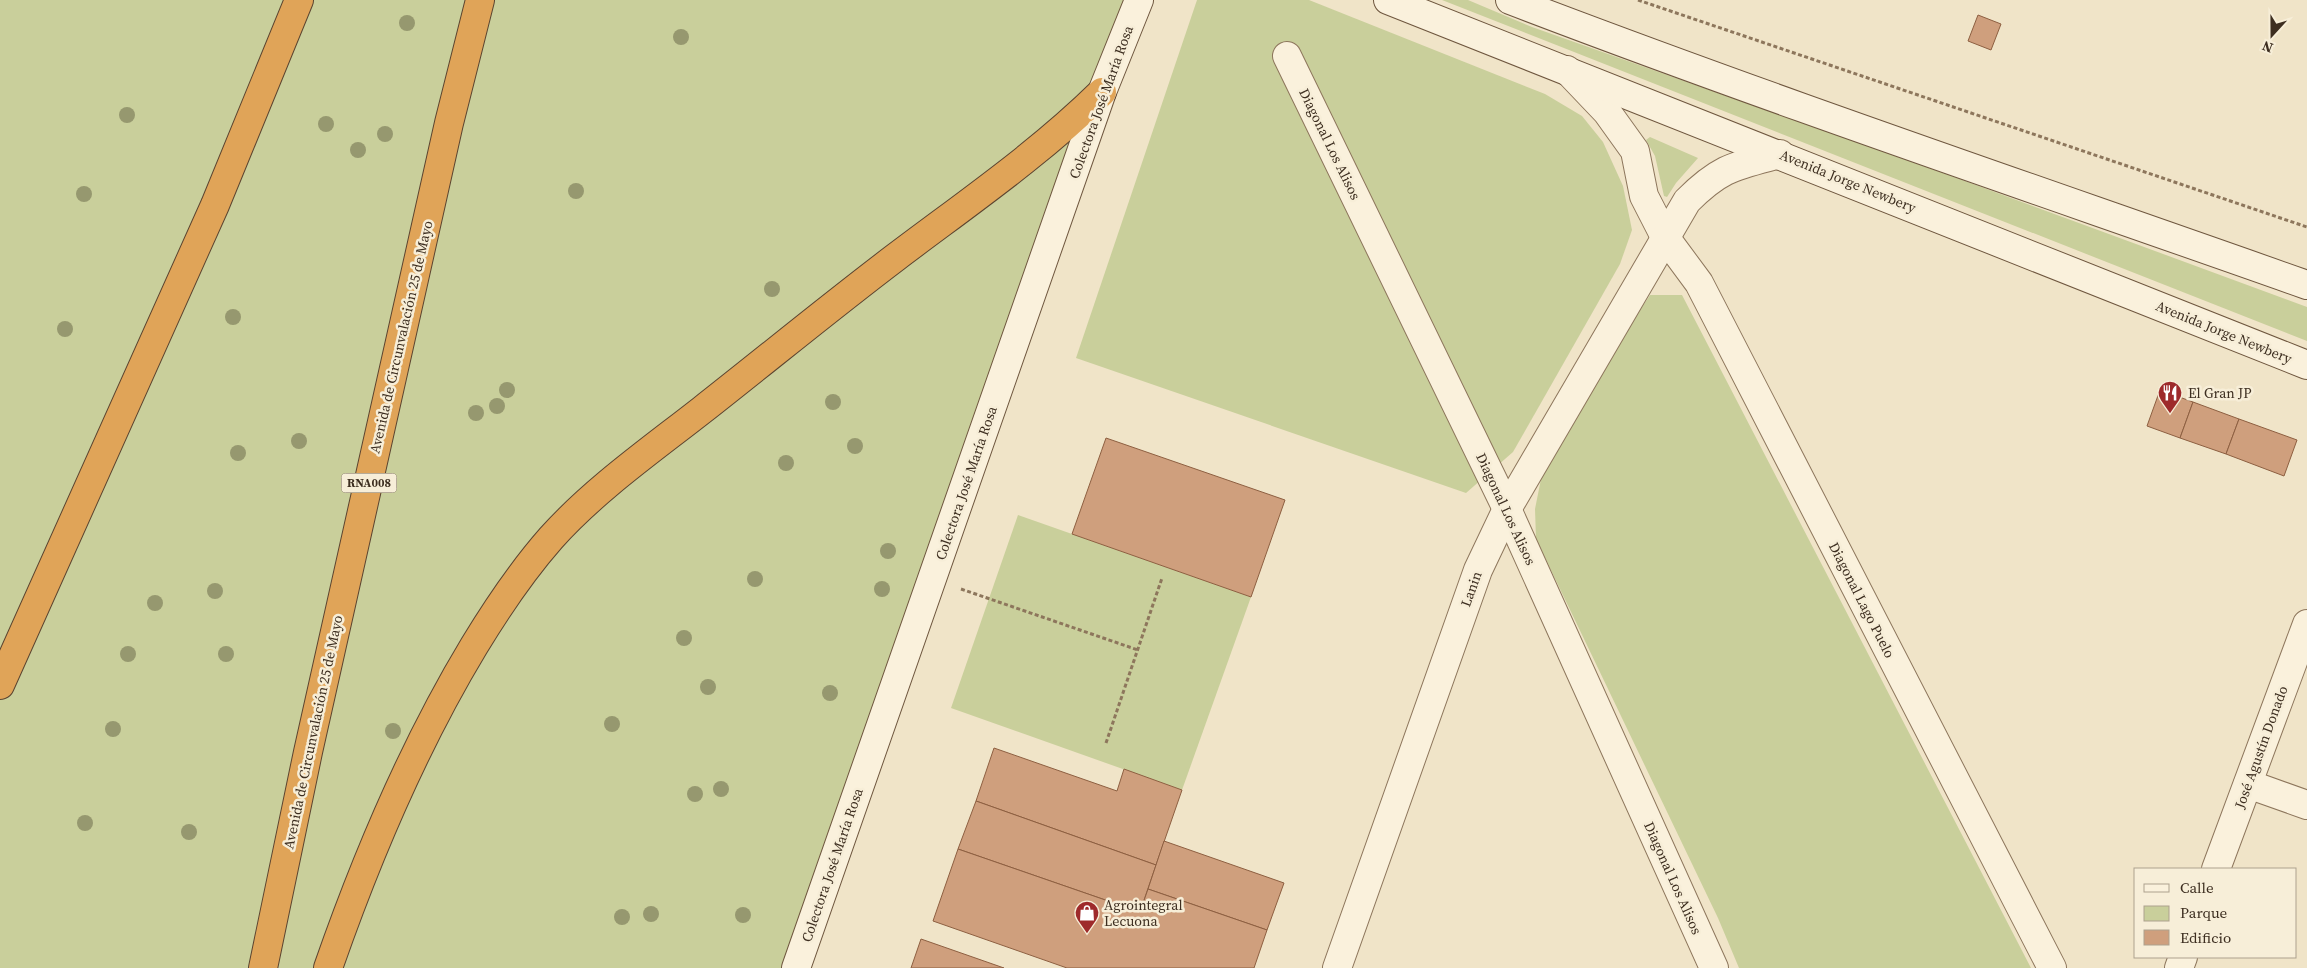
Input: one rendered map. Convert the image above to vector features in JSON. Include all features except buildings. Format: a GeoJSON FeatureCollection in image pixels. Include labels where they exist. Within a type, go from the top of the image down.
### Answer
{"type":"FeatureCollection","features":[{"type":"Feature","properties":{"kind":"highway"},"geometry":{"type":"LineString","coordinates":[[0,685],[216,205],[299,0]]}},
{"type":"Feature","properties":{"kind":"highway","name":"Avenida de Circunvalación 25 de Mayo"},"geometry":{"type":"LineString","coordinates":[[263,968],[308,752],[434,191],[480,0]]}},
{"type":"Feature","properties":{"kind":"highway"},"geometry":{"type":"LineString","coordinates":[[328,968],[348,910],[397,790],[448,688],[498,607],[551,538],[615,478],[876,272],[1066,127],[1102,92]]}},
{"type":"Feature","properties":{"kind":"street","name":"Colectora José María Rosa"},"geometry":{"type":"LineString","coordinates":[[796,968],[1102,92],[1139,0]]}},
{"type":"Feature","properties":{"kind":"street","name":"Avenida Jorge Newbery"},"geometry":{"type":"LineString","coordinates":[[1388,0],[1780,154],[2307,365]]}},
{"type":"Feature","properties":{"kind":"street"},"geometry":{"type":"LineString","coordinates":[[1510,0],[1722,79],[2307,285]]}},
{"type":"Feature","properties":{"kind":"street","name":"Diagonal Los Alisos"},"geometry":{"type":"LineString","coordinates":[[1287,56],[1506,509],[1714,968]]}},
{"type":"Feature","properties":{"kind":"street","name":"Diagonal Lago Puelo"},"geometry":{"type":"LineString","coordinates":[[1566,70],[1608,112],[1635,151],[1644,196],[1665,237],[1699,283],[2052,968]]}},
{"type":"Feature","properties":{"kind":"street"},"geometry":{"type":"LineString","coordinates":[[1665,237],[1687,201],[1708,180],[1730,167],[1780,154]]}},
{"type":"Feature","properties":{"kind":"street","name":"Lanin"},"geometry":{"type":"LineString","coordinates":[[1337,968],[1478,570],[1506,509],[1665,237]]}},
{"type":"Feature","properties":{"kind":"street","name":"José Agustín Donado"},"geometry":{"type":"LineString","coordinates":[[2216,868],[2307,624]]}},
{"type":"Feature","properties":{"kind":"street"},"geometry":{"type":"LineString","coordinates":[[2248,784],[2307,805]]}},
{"type":"Feature","properties":{"kind":"path"},"geometry":{"type":"LineString","coordinates":[[1638,0],[2307,227]]}},
{"type":"Feature","properties":{"kind":"path"},"geometry":{"type":"LineString","coordinates":[[1106,743],[1162,578]]}},
{"type":"Feature","properties":{"kind":"path"},"geometry":{"type":"LineString","coordinates":[[989,599],[1138,650]]}},
{"type":"Feature","properties":{"kind":"green space"},"geometry":{"type":"Polygon","coordinates":[[[0,0],[1139,0],[796,968],[0,968],[0,0]]]}},
{"type":"Feature","properties":{"kind":"green space"},"geometry":{"type":"Polygon","coordinates":[[[1197,0],[1309,0],[1545,94],[1582,116],[1603,142],[1623,186],[1632,230],[1620,264],[1513,452],[1466,493],[1076,358],[1197,0]]]}},
{"type":"Feature","properties":{"kind":"green space"},"geometry":{"type":"Polygon","coordinates":[[[1442,0],[1468,0],[1532,27],[1957,178],[2307,307],[2307,341],[1442,0]]]}},
{"type":"Feature","properties":{"kind":"green space"},"geometry":{"type":"Polygon","coordinates":[[[1650,137],[1698,158],[1676,183],[1667,197],[1664,196],[1655,156],[1646,140],[1650,137]]]}},
{"type":"Feature","properties":{"kind":"green space"},"geometry":{"type":"Polygon","coordinates":[[[1650,295],[1682,295],[2031,968],[1739,968],[1718,918],[1536,539],[1535,509],[1541,479],[1625,333],[1650,295]]]}},
{"type":"Feature","properties":{"kind":"green space"},"geometry":{"type":"Polygon","coordinates":[[[1018,515],[1251,597],[1182,790],[951,708],[1018,515]]]}},
{"type":"Feature","properties":{"kind":"place","name":"El Gran JP"},"geometry":{"type":"Point","coordinates":[2170,414]}},
{"type":"Feature","properties":{"kind":"place","name":"Agrointegral Lecuona"},"geometry":{"type":"Point","coordinates":[1087,934]}}]}
